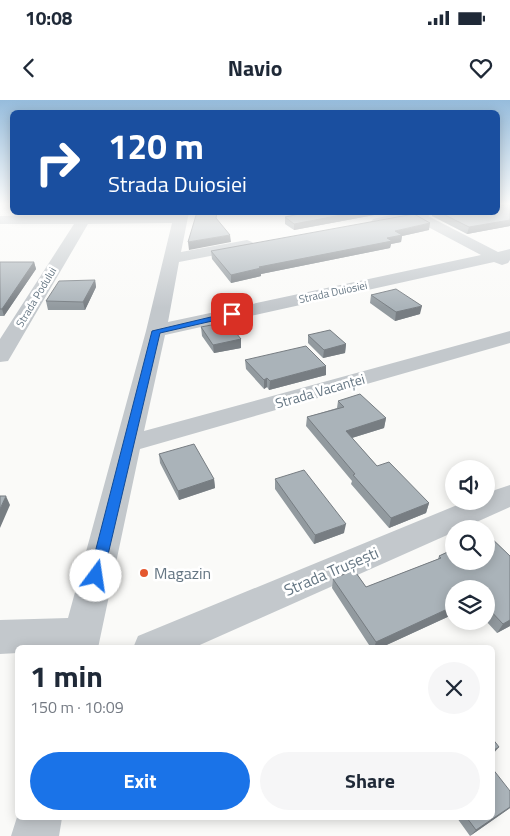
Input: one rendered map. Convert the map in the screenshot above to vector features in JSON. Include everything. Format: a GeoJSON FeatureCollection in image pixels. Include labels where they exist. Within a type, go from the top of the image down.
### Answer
{"type":"FeatureCollection","features":[{"type":"Feature","properties":{"kind":"street","name":"Strada Podului"},"geometry":{"type":"LineString","coordinates":[[0,356],[72,239]]}},
{"type":"Feature","properties":{"kind":"street"},"geometry":{"type":"LineString","coordinates":[[0,637],[80,641],[129,444],[176,239]]}},
{"type":"Feature","properties":{"kind":"street"},"geometry":{"type":"LineString","coordinates":[[469,239],[505,258]]}},
{"type":"Feature","properties":{"kind":"street"},"geometry":{"type":"LineString","coordinates":[[172,259],[262,242]]}},
{"type":"Feature","properties":{"kind":"street","name":"Strada Duiosiei"},"geometry":{"type":"LineString","coordinates":[[156,331],[505,258]]}},
{"type":"Feature","properties":{"kind":"street","name":"Strada Vacanței"},"geometry":{"type":"LineString","coordinates":[[129,444],[510,337]]}},
{"type":"Feature","properties":{"kind":"street","name":"Strada Trușești"},"geometry":{"type":"LineString","coordinates":[[158,645],[510,495]]}},
{"type":"Feature","properties":{"kind":"street"},"geometry":{"type":"LineString","coordinates":[[34,836],[38,820]]}},
{"type":"Feature","properties":{"kind":"building"},"geometry":{"type":"Polygon","coordinates":[[[189,239],[204,239],[188,242],[189,239]]]}},
{"type":"Feature","properties":{"kind":"building"},"geometry":{"type":"Polygon","coordinates":[[[275,239],[389,239],[392,241],[259,267],[261,268],[231,275],[211,251],[275,239]]]}},
{"type":"Feature","properties":{"kind":"building"},"geometry":{"type":"Polygon","coordinates":[[[0,262],[34,262],[2,309],[0,309],[0,262]]]}},
{"type":"Feature","properties":{"kind":"building"},"geometry":{"type":"Polygon","coordinates":[[[95,280],[83,302],[46,301],[59,281],[95,280]]]}},
{"type":"Feature","properties":{"kind":"building"},"geometry":{"type":"Polygon","coordinates":[[[396,289],[422,306],[396,312],[371,295],[396,289]]]}},
{"type":"Feature","properties":{"kind":"building"},"geometry":{"type":"Polygon","coordinates":[[[227,322],[241,339],[213,345],[201,327],[227,322]]]}},
{"type":"Feature","properties":{"kind":"building"},"geometry":{"type":"Polygon","coordinates":[[[330,330],[346,344],[324,350],[308,335],[330,330]]]}},
{"type":"Feature","properties":{"kind":"building"},"geometry":{"type":"Polygon","coordinates":[[[306,346],[326,366],[270,381],[267,378],[264,380],[245,360],[306,346]]]}},
{"type":"Feature","properties":{"kind":"building"},"geometry":{"type":"Polygon","coordinates":[[[360,394],[386,418],[346,431],[377,466],[389,462],[429,503],[391,518],[353,475],[355,474],[307,417],[344,407],[338,401],[360,394]]]}},
{"type":"Feature","properties":{"kind":"building"},"geometry":{"type":"Polygon","coordinates":[[[194,444],[214,479],[178,491],[159,454],[194,444]]]}},
{"type":"Feature","properties":{"kind":"building"},"geometry":{"type":"Polygon","coordinates":[[[304,470],[346,524],[315,535],[275,479],[304,470]]]}},
{"type":"Feature","properties":{"kind":"building"},"geometry":{"type":"Polygon","coordinates":[[[0,496],[6,496],[0,509],[0,496]]]}},
{"type":"Feature","properties":{"kind":"building"},"geometry":{"type":"Polygon","coordinates":[[[495,542],[510,556],[510,620],[503,624],[495,616],[495,580],[445,580],[445,610],[376,642],[333,579],[354,570],[366,587],[441,558],[439,556],[445,553],[445,570],[495,570],[495,542]]]}},
{"type":"Feature","properties":{"kind":"building"},"geometry":{"type":"Polygon","coordinates":[[[495,772],[510,791],[510,807],[495,817],[495,772]]]}},
{"type":"Feature","properties":{"kind":"building"},"geometry":{"type":"Polygon","coordinates":[[[468,820],[491,820],[476,830],[468,820]]]}},
{"type":"Feature","properties":{"kind":"place","name":"Magazin"},"geometry":{"type":"Point","coordinates":[144,573]}},
{"type":"Feature","properties":{"kind":"route"},"geometry":{"type":"LineString","coordinates":[[96,576],[156,331],[232,314]]}}]}
